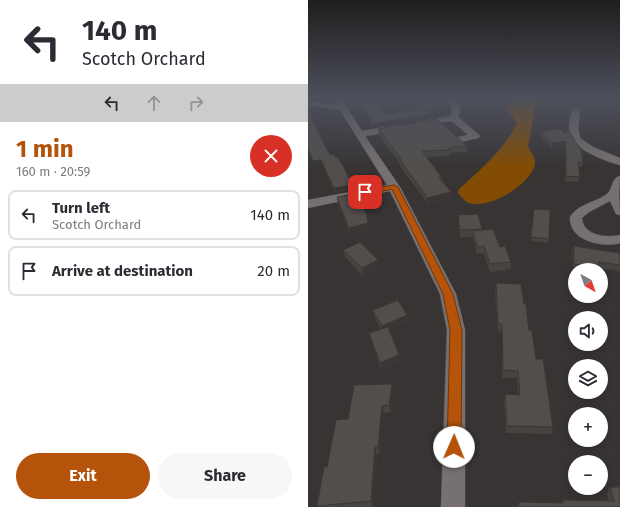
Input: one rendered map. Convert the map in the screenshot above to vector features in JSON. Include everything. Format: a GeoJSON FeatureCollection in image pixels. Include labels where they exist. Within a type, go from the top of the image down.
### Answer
{"type":"FeatureCollection","features":[{"type":"Feature","properties":{"kind":"street"},"geometry":{"type":"LineString","coordinates":[[352,121],[394,187],[448,294],[456,330],[453,507]]}},
{"type":"Feature","properties":{"kind":"street"},"geometry":{"type":"LineString","coordinates":[[360,134],[438,121]]}},
{"type":"Feature","properties":{"kind":"street"},"geometry":{"type":"LineString","coordinates":[[457,121],[475,136],[461,139]]}},
{"type":"Feature","properties":{"kind":"street"},"geometry":{"type":"LineString","coordinates":[[575,121],[574,128],[576,140],[582,145],[620,162]]}},
{"type":"Feature","properties":{"kind":"street"},"geometry":{"type":"LineString","coordinates":[[620,179],[613,195],[585,209],[576,217],[576,223],[582,232],[591,238],[601,241],[620,239]]}},
{"type":"Feature","properties":{"kind":"street"},"geometry":{"type":"LineString","coordinates":[[308,204],[394,187]]}},
{"type":"Feature","properties":{"kind":"street"},"geometry":{"type":"LineString","coordinates":[[613,195],[620,211]]}},
{"type":"Feature","properties":{"kind":"shaded area"},"geometry":{"type":"Polygon","coordinates":[[[515,121],[533,121],[528,146],[535,160],[533,170],[519,186],[498,199],[478,204],[469,203],[458,193],[459,189],[499,150],[512,133],[517,123],[515,121]]]}},
{"type":"Feature","properties":{"kind":"building"},"geometry":{"type":"Polygon","coordinates":[[[308,121],[313,121],[330,155],[333,154],[337,157],[344,167],[352,185],[334,188],[321,160],[313,161],[308,148],[308,121]]]}},
{"type":"Feature","properties":{"kind":"building"},"geometry":{"type":"Polygon","coordinates":[[[370,121],[392,121],[373,124],[370,121]]]}},
{"type":"Feature","properties":{"kind":"building"},"geometry":{"type":"Polygon","coordinates":[[[427,121],[439,121],[467,146],[450,147],[450,150],[422,151],[451,192],[427,198],[400,160],[401,159],[378,129],[427,121]]]}},
{"type":"Feature","properties":{"kind":"building"},"geometry":{"type":"Polygon","coordinates":[[[561,129],[566,134],[566,131],[569,131],[581,148],[583,162],[578,162],[580,177],[566,176],[566,141],[552,143],[541,131],[561,129]]]}},
{"type":"Feature","properties":{"kind":"building"},"geometry":{"type":"Polygon","coordinates":[[[356,194],[367,215],[368,223],[349,228],[337,197],[356,194]]]}},
{"type":"Feature","properties":{"kind":"building"},"geometry":{"type":"Polygon","coordinates":[[[534,209],[550,210],[549,239],[531,237],[534,209]]]}},
{"type":"Feature","properties":{"kind":"building"},"geometry":{"type":"Polygon","coordinates":[[[478,214],[482,229],[460,230],[458,215],[478,214]]]}},
{"type":"Feature","properties":{"kind":"building"},"geometry":{"type":"Polygon","coordinates":[[[493,229],[500,247],[505,246],[511,262],[490,264],[484,246],[477,247],[473,231],[493,229]]]}},
{"type":"Feature","properties":{"kind":"building"},"geometry":{"type":"Polygon","coordinates":[[[360,242],[378,260],[362,268],[343,250],[360,242]]]}},
{"type":"Feature","properties":{"kind":"building"},"geometry":{"type":"Polygon","coordinates":[[[574,246],[620,253],[620,265],[598,262],[574,263],[574,246]]]}},
{"type":"Feature","properties":{"kind":"building"},"geometry":{"type":"Polygon","coordinates":[[[496,283],[521,284],[524,304],[526,304],[529,331],[532,331],[536,359],[543,359],[553,427],[507,426],[505,394],[520,395],[518,371],[503,370],[502,324],[498,324],[496,283]]]}},
{"type":"Feature","properties":{"kind":"building"},"geometry":{"type":"Polygon","coordinates":[[[398,300],[407,315],[382,326],[373,310],[398,300]]]}},
{"type":"Feature","properties":{"kind":"building"},"geometry":{"type":"Polygon","coordinates":[[[388,327],[399,355],[380,363],[369,333],[388,327]]]}},
{"type":"Feature","properties":{"kind":"building"},"geometry":{"type":"Polygon","coordinates":[[[392,384],[389,405],[382,406],[378,447],[375,447],[371,501],[317,506],[324,467],[327,467],[336,420],[348,419],[354,385],[392,384]]]}},
{"type":"Feature","properties":{"kind":"building"},"geometry":{"type":"Polygon","coordinates":[[[610,487],[620,487],[620,507],[519,507],[519,502],[563,503],[563,500],[614,501],[610,487]]]}},
{"type":"Feature","properties":{"kind":"route"},"geometry":{"type":"LineString","coordinates":[[365,192],[394,187],[439,273],[448,294],[456,330],[454,447]]}}]}
